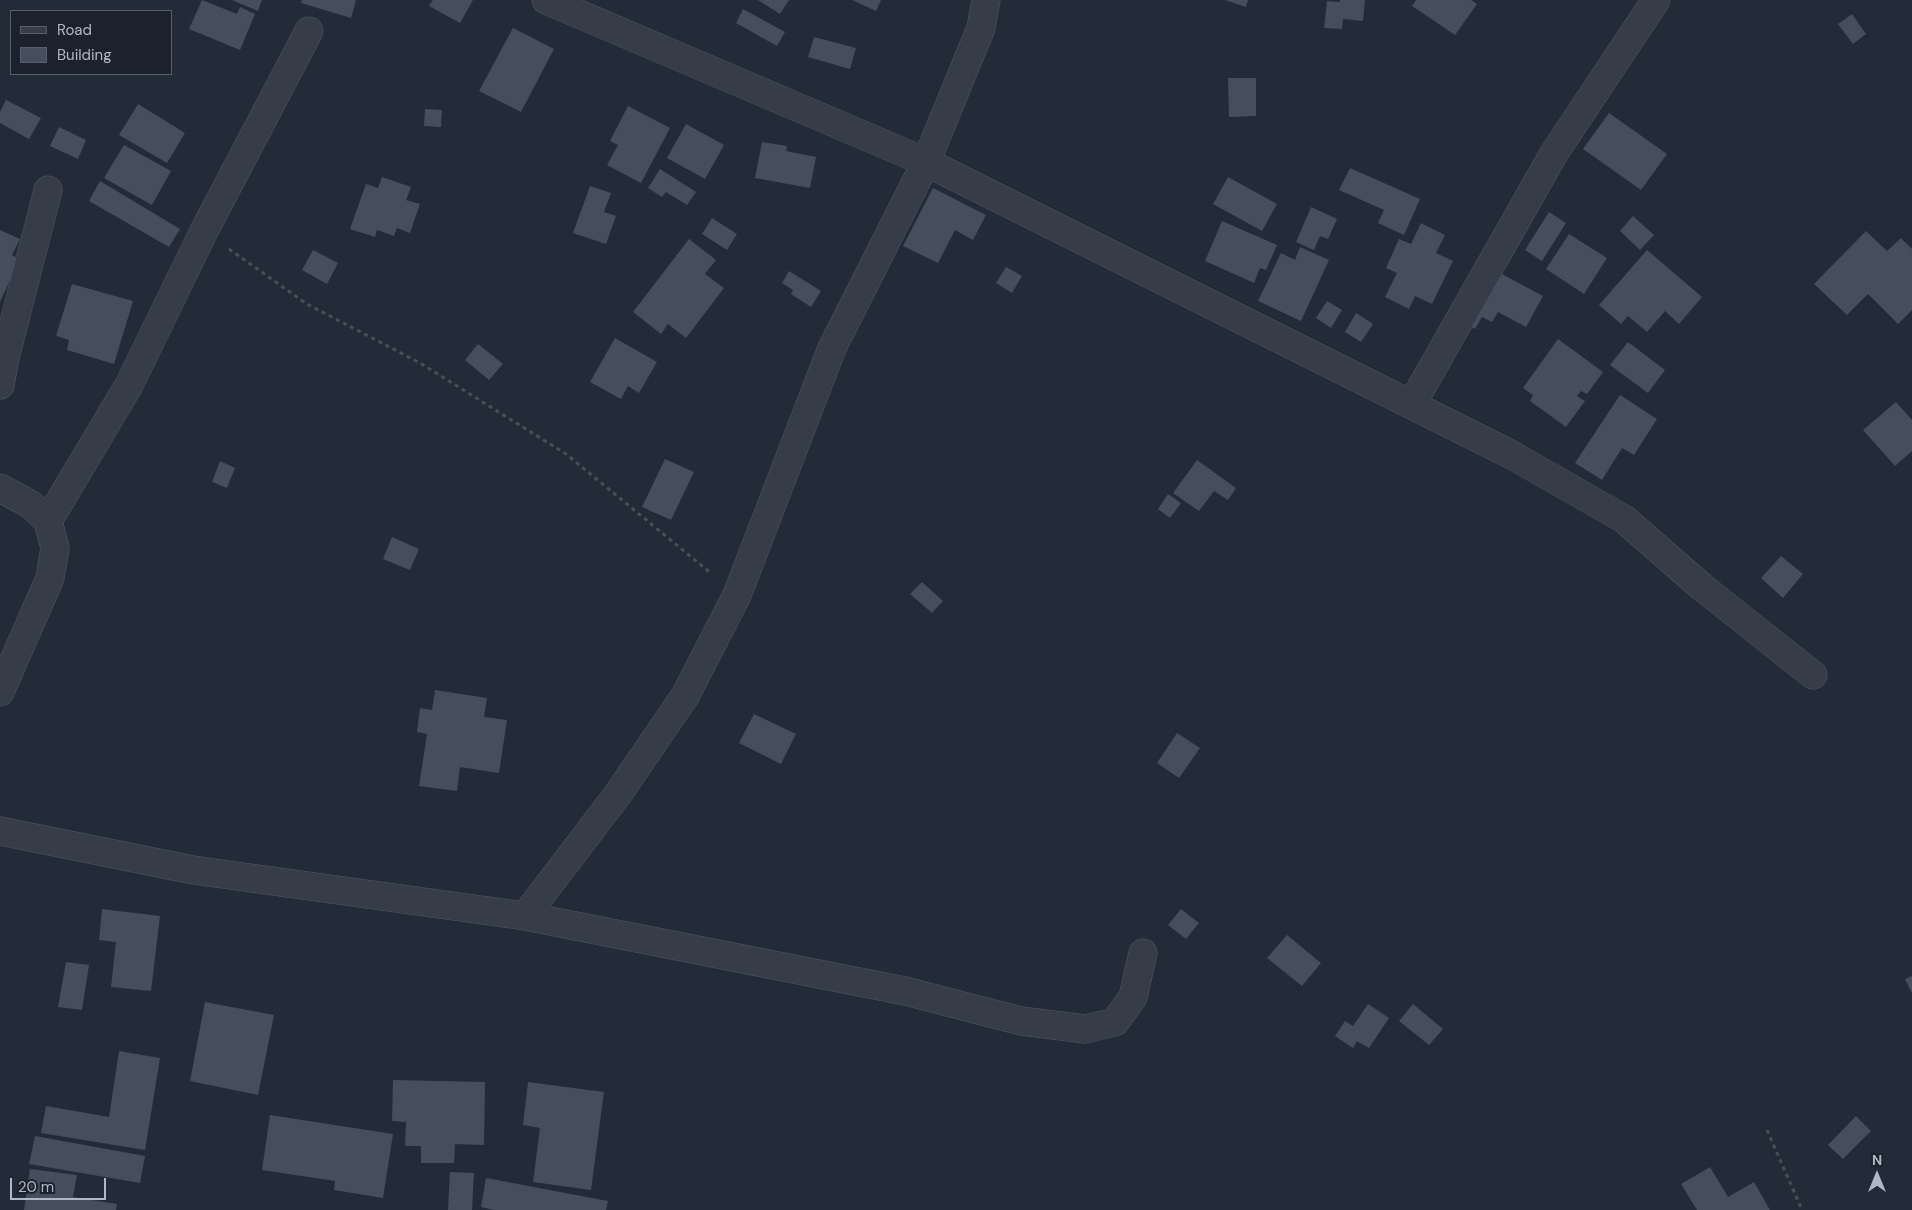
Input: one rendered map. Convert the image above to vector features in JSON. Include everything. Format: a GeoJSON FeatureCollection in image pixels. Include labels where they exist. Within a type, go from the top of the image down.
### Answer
{"type":"FeatureCollection","features":[{"type":"Feature","properties":{"kind":"street"},"geometry":{"type":"LineString","coordinates":[[546,0],[926,162],[1512,455],[1624,519],[1702,587],[1813,675]]}},
{"type":"Feature","properties":{"kind":"street"},"geometry":{"type":"LineString","coordinates":[[525,916],[618,794],[685,696],[738,595],[832,348],[926,162],[981,28],[986,0]]}},
{"type":"Feature","properties":{"kind":"street"},"geometry":{"type":"LineString","coordinates":[[1412,404],[1553,155],[1656,0]]}},
{"type":"Feature","properties":{"kind":"street"},"geometry":{"type":"LineString","coordinates":[[48,521],[129,385],[204,232],[309,31]]}},
{"type":"Feature","properties":{"kind":"street"},"geometry":{"type":"LineString","coordinates":[[0,385],[5,358],[48,190]]}},
{"type":"Feature","properties":{"kind":"street"},"geometry":{"type":"LineString","coordinates":[[0,488],[30,504],[48,521],[55,548],[50,578],[0,692]]}},
{"type":"Feature","properties":{"kind":"street"},"geometry":{"type":"LineString","coordinates":[[0,831],[193,870],[525,916],[905,991],[1020,1021],[1085,1029],[1115,1022],[1133,997],[1144,953]]}},
{"type":"Feature","properties":{"kind":"path"},"geometry":{"type":"LineString","coordinates":[[204,232],[306,304],[420,364],[566,454],[738,595]]}},
{"type":"Feature","properties":{"kind":"path"},"geometry":{"type":"LineString","coordinates":[[1767,1130],[1802,1210]]}},
{"type":"Feature","properties":{"kind":"building"},"geometry":{"type":"Polygon","coordinates":[[[202,0],[237,14],[240,7],[255,14],[240,50],[189,29],[202,0]]]}},
{"type":"Feature","properties":{"kind":"building"},"geometry":{"type":"Polygon","coordinates":[[[232,0],[262,0],[258,11],[232,0]]]}},
{"type":"Feature","properties":{"kind":"building"},"geometry":{"type":"Polygon","coordinates":[[[302,0],[356,0],[351,18],[301,3],[302,0]]]}},
{"type":"Feature","properties":{"kind":"building"},"geometry":{"type":"Polygon","coordinates":[[[433,0],[473,0],[460,23],[429,6],[433,0]]]}},
{"type":"Feature","properties":{"kind":"building"},"geometry":{"type":"Polygon","coordinates":[[[758,0],[789,0],[780,14],[758,0]]]}},
{"type":"Feature","properties":{"kind":"building"},"geometry":{"type":"Polygon","coordinates":[[[852,0],[881,0],[876,11],[852,0]]]}},
{"type":"Feature","properties":{"kind":"building"},"geometry":{"type":"Polygon","coordinates":[[[1225,0],[1248,0],[1246,7],[1225,0]]]}},
{"type":"Feature","properties":{"kind":"building"},"geometry":{"type":"Polygon","coordinates":[[[1340,0],[1365,0],[1363,21],[1343,19],[1342,29],[1324,28],[1327,1],[1340,2],[1340,0]]]}},
{"type":"Feature","properties":{"kind":"building"},"geometry":{"type":"Polygon","coordinates":[[[1416,0],[1471,0],[1477,4],[1455,35],[1412,6],[1416,0]]]}},
{"type":"Feature","properties":{"kind":"building"},"geometry":{"type":"Polygon","coordinates":[[[743,9],[785,32],[777,46],[736,23],[743,9]]]}},
{"type":"Feature","properties":{"kind":"building"},"geometry":{"type":"Polygon","coordinates":[[[1852,14],[1866,34],[1853,44],[1838,24],[1852,14]]]}},
{"type":"Feature","properties":{"kind":"building"},"geometry":{"type":"Polygon","coordinates":[[[513,28],[554,49],[521,112],[479,91],[513,28]]]}},
{"type":"Feature","properties":{"kind":"building"},"geometry":{"type":"Polygon","coordinates":[[[814,37],[856,48],[850,69],[808,57],[814,37]]]}},
{"type":"Feature","properties":{"kind":"building"},"geometry":{"type":"Polygon","coordinates":[[[1228,78],[1256,78],[1256,116],[1229,117],[1228,78]]]}},
{"type":"Feature","properties":{"kind":"building"},"geometry":{"type":"Polygon","coordinates":[[[6,100],[41,118],[29,139],[0,123],[0,112],[6,100]]]}},
{"type":"Feature","properties":{"kind":"building"},"geometry":{"type":"Polygon","coordinates":[[[138,104],[185,133],[167,163],[119,135],[138,104]]]}},
{"type":"Feature","properties":{"kind":"building"},"geometry":{"type":"Polygon","coordinates":[[[628,106],[670,128],[641,183],[607,165],[618,145],[610,141],[628,106]]]}},
{"type":"Feature","properties":{"kind":"building"},"geometry":{"type":"Polygon","coordinates":[[[425,109],[442,110],[441,127],[424,126],[425,109]]]}},
{"type":"Feature","properties":{"kind":"building"},"geometry":{"type":"Polygon","coordinates":[[[1609,113],[1667,154],[1641,190],[1583,149],[1609,113]]]}},
{"type":"Feature","properties":{"kind":"building"},"geometry":{"type":"Polygon","coordinates":[[[686,124],[724,145],[705,179],[667,158],[686,124]]]}},
{"type":"Feature","properties":{"kind":"building"},"geometry":{"type":"Polygon","coordinates":[[[59,127],[86,140],[78,159],[50,146],[59,127]]]}},
{"type":"Feature","properties":{"kind":"building"},"geometry":{"type":"Polygon","coordinates":[[[762,142],[787,146],[786,151],[816,157],[810,188],[755,178],[762,142]]]}},
{"type":"Feature","properties":{"kind":"building"},"geometry":{"type":"Polygon","coordinates":[[[124,145],[171,171],[152,205],[104,178],[124,145]]]}},
{"type":"Feature","properties":{"kind":"building"},"geometry":{"type":"Polygon","coordinates":[[[1350,168],[1420,199],[1404,235],[1378,223],[1384,210],[1339,190],[1350,168]]]}},
{"type":"Feature","properties":{"kind":"building"},"geometry":{"type":"Polygon","coordinates":[[[660,169],[696,192],[687,205],[666,192],[662,197],[648,188],[660,169]]]}},
{"type":"Feature","properties":{"kind":"building"},"geometry":{"type":"Polygon","coordinates":[[[382,177],[411,187],[406,200],[420,204],[410,233],[397,228],[394,236],[377,230],[375,237],[350,229],[366,184],[378,188],[382,177]]]}},
{"type":"Feature","properties":{"kind":"building"},"geometry":{"type":"Polygon","coordinates":[[[1228,177],[1277,204],[1262,231],[1213,204],[1228,177]]]}},
{"type":"Feature","properties":{"kind":"building"},"geometry":{"type":"Polygon","coordinates":[[[100,181],[180,229],[169,247],[89,201],[100,181]]]}},
{"type":"Feature","properties":{"kind":"building"},"geometry":{"type":"Polygon","coordinates":[[[590,186],[611,193],[604,212],[616,216],[606,244],[573,233],[590,186]]]}},
{"type":"Feature","properties":{"kind":"building"},"geometry":{"type":"Polygon","coordinates":[[[933,188],[986,215],[973,240],[955,230],[938,263],[903,246],[933,188]]]}},
{"type":"Feature","properties":{"kind":"building"},"geometry":{"type":"Polygon","coordinates":[[[1311,207],[1337,219],[1328,239],[1320,236],[1314,250],[1296,242],[1311,207]]]}},
{"type":"Feature","properties":{"kind":"building"},"geometry":{"type":"Polygon","coordinates":[[[1549,212],[1566,223],[1542,261],[1525,250],[1549,212]]]}},
{"type":"Feature","properties":{"kind":"building"},"geometry":{"type":"Polygon","coordinates":[[[1633,216],[1654,235],[1640,250],[1620,231],[1633,216]]]}},
{"type":"Feature","properties":{"kind":"building"},"geometry":{"type":"Polygon","coordinates":[[[712,218],[737,234],[727,250],[702,234],[712,218]]]}},
{"type":"Feature","properties":{"kind":"building"},"geometry":{"type":"Polygon","coordinates":[[[1222,221],[1277,245],[1266,270],[1260,268],[1254,283],[1205,261],[1222,221]]]}},
{"type":"Feature","properties":{"kind":"building"},"geometry":{"type":"Polygon","coordinates":[[[1421,223],[1445,235],[1436,253],[1453,261],[1432,304],[1415,296],[1409,309],[1385,297],[1397,273],[1386,268],[1399,239],[1411,244],[1421,223]]]}},
{"type":"Feature","properties":{"kind":"building"},"geometry":{"type":"Polygon","coordinates":[[[0,230],[20,239],[12,255],[20,259],[0,302],[0,230]]]}},
{"type":"Feature","properties":{"kind":"building"},"geometry":{"type":"Polygon","coordinates":[[[1866,231],[1887,251],[1901,238],[1912,249],[1912,310],[1898,324],[1868,294],[1847,315],[1814,284],[1866,231]]]}},
{"type":"Feature","properties":{"kind":"building"},"geometry":{"type":"Polygon","coordinates":[[[1569,234],[1607,258],[1584,294],[1546,269],[1569,234]]]}},
{"type":"Feature","properties":{"kind":"building"},"geometry":{"type":"Polygon","coordinates":[[[689,239],[716,260],[705,274],[724,288],[686,338],[668,324],[661,334],[633,312],[689,239]]]}},
{"type":"Feature","properties":{"kind":"building"},"geometry":{"type":"Polygon","coordinates":[[[1300,247],[1329,260],[1301,321],[1258,301],[1281,253],[1295,260],[1300,247]]]}},
{"type":"Feature","properties":{"kind":"building"},"geometry":{"type":"Polygon","coordinates":[[[313,250],[338,263],[327,284],[302,270],[313,250]]]}},
{"type":"Feature","properties":{"kind":"building"},"geometry":{"type":"Polygon","coordinates":[[[1647,250],[1702,297],[1679,324],[1665,311],[1647,332],[1628,316],[1621,324],[1599,305],[1647,250]]]}},
{"type":"Feature","properties":{"kind":"building"},"geometry":{"type":"Polygon","coordinates":[[[1006,267],[1022,276],[1012,293],[996,283],[1006,267]]]}},
{"type":"Feature","properties":{"kind":"building"},"geometry":{"type":"Polygon","coordinates":[[[789,271],[821,291],[811,307],[791,294],[793,290],[782,283],[789,271]]]}},
{"type":"Feature","properties":{"kind":"building"},"geometry":{"type":"Polygon","coordinates":[[[1500,273],[1543,296],[1526,327],[1498,312],[1492,322],[1482,317],[1475,329],[1463,322],[1500,273]]]}},
{"type":"Feature","properties":{"kind":"building"},"geometry":{"type":"Polygon","coordinates":[[[72,284],[133,301],[114,364],[67,350],[69,340],[56,336],[72,284]]]}},
{"type":"Feature","properties":{"kind":"building"},"geometry":{"type":"Polygon","coordinates":[[[1327,301],[1342,310],[1331,328],[1316,318],[1327,301]]]}},
{"type":"Feature","properties":{"kind":"building"},"geometry":{"type":"Polygon","coordinates":[[[1356,313],[1373,324],[1361,342],[1345,332],[1356,313]]]}},
{"type":"Feature","properties":{"kind":"building"},"geometry":{"type":"Polygon","coordinates":[[[615,338],[657,362],[639,393],[628,386],[621,399],[590,382],[615,338]]]}},
{"type":"Feature","properties":{"kind":"building"},"geometry":{"type":"Polygon","coordinates":[[[1558,339],[1603,372],[1587,394],[1581,391],[1577,396],[1585,401],[1566,427],[1530,401],[1533,395],[1523,388],[1558,339]]]}},
{"type":"Feature","properties":{"kind":"building"},"geometry":{"type":"Polygon","coordinates":[[[1628,342],[1665,370],[1648,393],[1610,365],[1628,342]]]}},
{"type":"Feature","properties":{"kind":"building"},"geometry":{"type":"Polygon","coordinates":[[[478,344],[503,364],[489,380],[465,360],[478,344]]]}},
{"type":"Feature","properties":{"kind":"building"},"geometry":{"type":"Polygon","coordinates":[[[1620,395],[1657,419],[1634,455],[1622,448],[1602,480],[1575,463],[1620,395]]]}},
{"type":"Feature","properties":{"kind":"building"},"geometry":{"type":"Polygon","coordinates":[[[1896,402],[1912,420],[1912,451],[1895,466],[1863,430],[1896,402]]]}},
{"type":"Feature","properties":{"kind":"building"},"geometry":{"type":"Polygon","coordinates":[[[665,459],[694,472],[671,520],[642,507],[665,459]]]}},
{"type":"Feature","properties":{"kind":"building"},"geometry":{"type":"Polygon","coordinates":[[[1197,460],[1236,488],[1228,500],[1214,491],[1199,511],[1173,493],[1197,460]]]}},
{"type":"Feature","properties":{"kind":"building"},"geometry":{"type":"Polygon","coordinates":[[[220,461],[235,468],[227,488],[212,482],[220,461]]]}},
{"type":"Feature","properties":{"kind":"building"},"geometry":{"type":"Polygon","coordinates":[[[1168,494],[1181,503],[1170,518],[1158,509],[1168,494]]]}},
{"type":"Feature","properties":{"kind":"building"},"geometry":{"type":"Polygon","coordinates":[[[392,537],[419,549],[410,570],[383,559],[392,537]]]}},
{"type":"Feature","properties":{"kind":"building"},"geometry":{"type":"Polygon","coordinates":[[[1781,556],[1803,574],[1783,598],[1761,578],[1781,556]]]}},
{"type":"Feature","properties":{"kind":"building"},"geometry":{"type":"Polygon","coordinates":[[[922,582],[943,601],[932,613],[910,594],[922,582]]]}},
{"type":"Feature","properties":{"kind":"building"},"geometry":{"type":"Polygon","coordinates":[[[435,690],[487,698],[484,717],[507,720],[499,773],[460,767],[457,791],[419,786],[427,734],[417,732],[420,708],[432,710],[435,690]]]}},
{"type":"Feature","properties":{"kind":"building"},"geometry":{"type":"Polygon","coordinates":[[[754,714],[796,734],[781,764],[739,743],[754,714]]]}},
{"type":"Feature","properties":{"kind":"building"},"geometry":{"type":"Polygon","coordinates":[[[1177,733],[1200,748],[1179,778],[1157,763],[1177,733]]]}},
{"type":"Feature","properties":{"kind":"building"},"geometry":{"type":"Polygon","coordinates":[[[102,909],[160,916],[151,991],[111,987],[116,942],[99,940],[102,909]]]}},
{"type":"Feature","properties":{"kind":"building"},"geometry":{"type":"Polygon","coordinates":[[[1181,909],[1199,923],[1186,939],[1168,925],[1181,909]]]}},
{"type":"Feature","properties":{"kind":"building"},"geometry":{"type":"Polygon","coordinates":[[[1287,935],[1321,963],[1302,986],[1267,958],[1287,935]]]}},
{"type":"Feature","properties":{"kind":"building"},"geometry":{"type":"Polygon","coordinates":[[[66,962],[89,965],[82,1010],[58,1007],[66,962]]]}},
{"type":"Feature","properties":{"kind":"building"},"geometry":{"type":"Polygon","coordinates":[[[1912,976],[1912,993],[1905,979],[1912,976]]]}},
{"type":"Feature","properties":{"kind":"building"},"geometry":{"type":"Polygon","coordinates":[[[205,1002],[274,1015],[258,1095],[190,1081],[205,1002]]]}},
{"type":"Feature","properties":{"kind":"building"},"geometry":{"type":"Polygon","coordinates":[[[1368,1004],[1389,1018],[1369,1048],[1357,1041],[1353,1048],[1335,1036],[1345,1021],[1353,1026],[1368,1004]]]}},
{"type":"Feature","properties":{"kind":"building"},"geometry":{"type":"Polygon","coordinates":[[[1413,1004],[1443,1029],[1429,1045],[1399,1021],[1413,1004]]]}},
{"type":"Feature","properties":{"kind":"building"},"geometry":{"type":"Polygon","coordinates":[[[119,1051],[160,1058],[145,1150],[41,1133],[46,1106],[109,1117],[119,1051]]]}},
{"type":"Feature","properties":{"kind":"building"},"geometry":{"type":"Polygon","coordinates":[[[393,1080],[485,1082],[484,1145],[455,1144],[454,1163],[421,1163],[421,1146],[405,1146],[406,1122],[392,1121],[393,1080]]]}},
{"type":"Feature","properties":{"kind":"building"},"geometry":{"type":"Polygon","coordinates":[[[528,1082],[604,1092],[591,1190],[533,1182],[540,1128],[523,1125],[528,1082]]]}},
{"type":"Feature","properties":{"kind":"building"},"geometry":{"type":"Polygon","coordinates":[[[270,1115],[393,1134],[383,1198],[334,1190],[335,1181],[262,1170],[270,1115]]]}},
{"type":"Feature","properties":{"kind":"building"},"geometry":{"type":"Polygon","coordinates":[[[1856,1116],[1871,1131],[1843,1159],[1828,1145],[1856,1116]]]}},
{"type":"Feature","properties":{"kind":"building"},"geometry":{"type":"Polygon","coordinates":[[[35,1136],[145,1156],[140,1183],[29,1164],[35,1136]]]}},
{"type":"Feature","properties":{"kind":"building"},"geometry":{"type":"Polygon","coordinates":[[[1710,1167],[1728,1197],[1754,1182],[1770,1210],[1697,1210],[1681,1184],[1710,1167]]]}},
{"type":"Feature","properties":{"kind":"building"},"geometry":{"type":"Polygon","coordinates":[[[30,1169],[77,1175],[73,1197],[117,1204],[116,1210],[24,1210],[30,1169]]]}},
{"type":"Feature","properties":{"kind":"building"},"geometry":{"type":"Polygon","coordinates":[[[450,1172],[474,1173],[472,1210],[448,1210],[450,1172]]]}},
{"type":"Feature","properties":{"kind":"building"},"geometry":{"type":"Polygon","coordinates":[[[486,1178],[608,1201],[606,1210],[494,1210],[481,1207],[486,1178]]]}}]}
